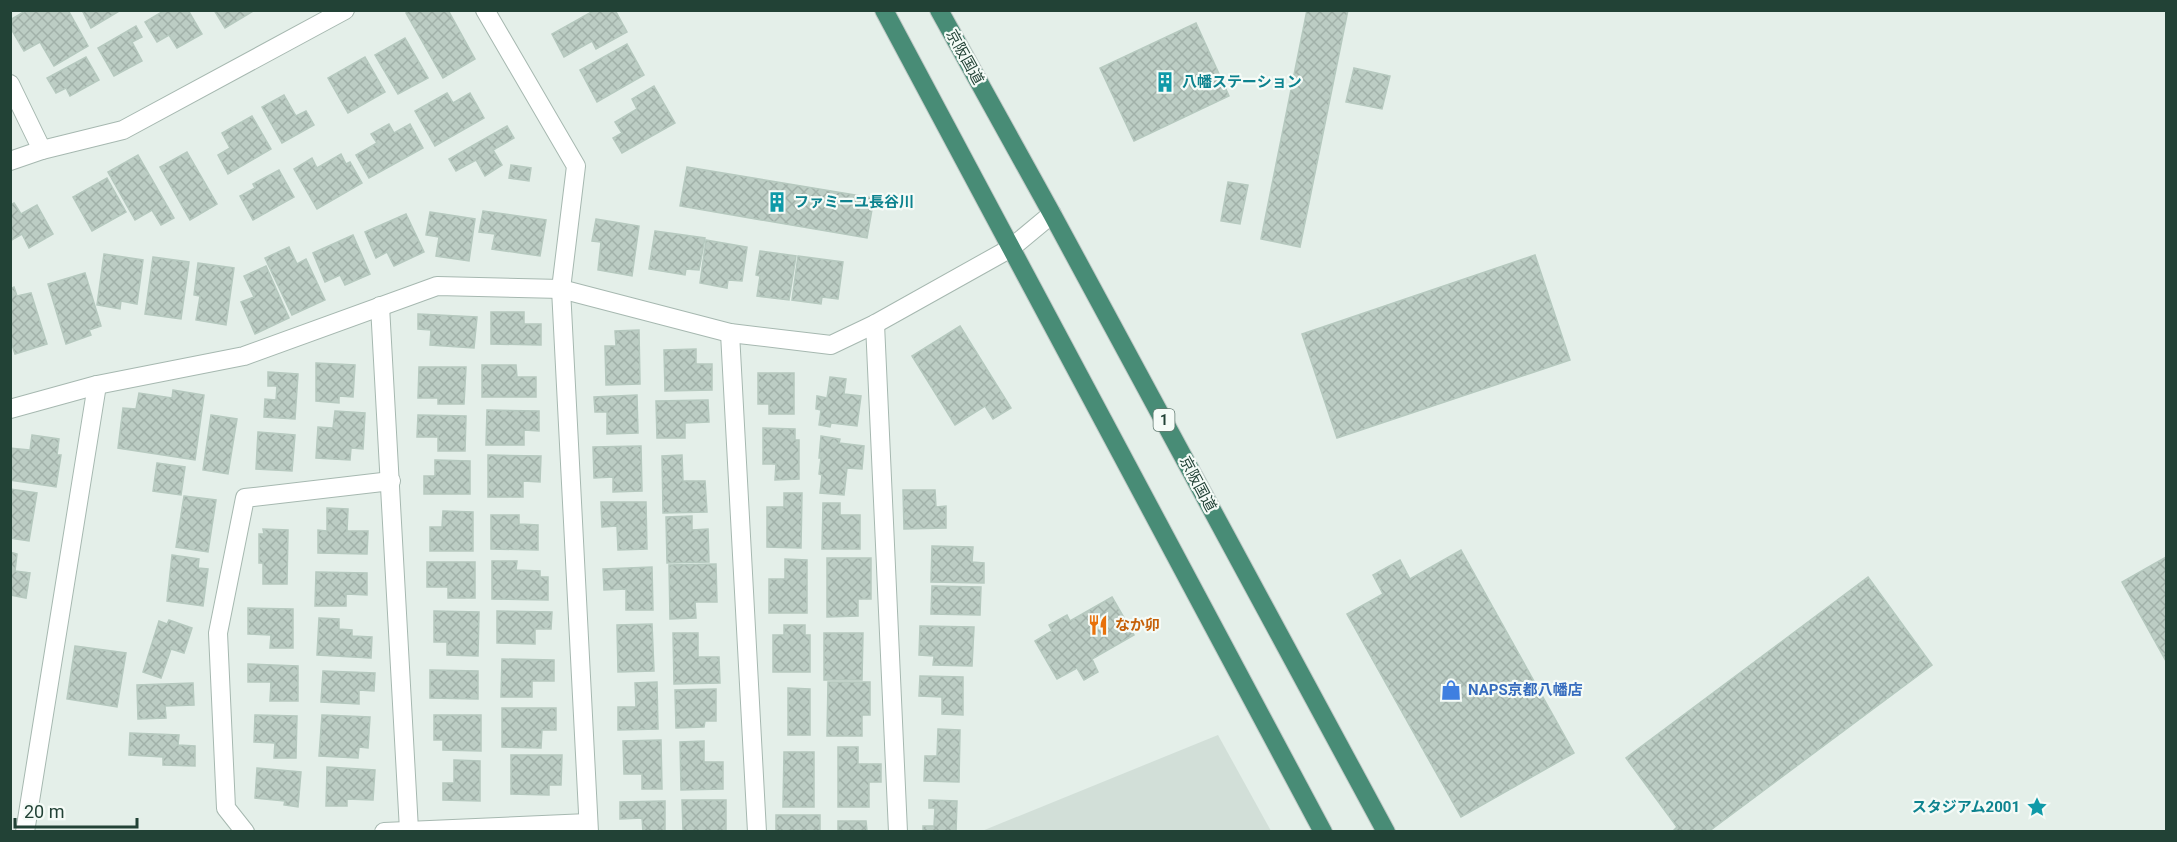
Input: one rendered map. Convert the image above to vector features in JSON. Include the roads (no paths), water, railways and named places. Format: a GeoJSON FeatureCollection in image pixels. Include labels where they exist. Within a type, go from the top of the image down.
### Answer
{"type":"FeatureCollection","features":[{"type":"Feature","properties":{"kind":"highway"},"geometry":{"type":"LineString","coordinates":[[884,10],[1323,831]]}},
{"type":"Feature","properties":{"kind":"highway","name":"京阪国道"},"geometry":{"type":"LineString","coordinates":[[939,10],[1386,831]]}},
{"type":"Feature","properties":{"kind":"street"},"geometry":{"type":"LineString","coordinates":[[10,161],[42,150],[123,130],[345,10]]}},
{"type":"Feature","properties":{"kind":"street"},"geometry":{"type":"LineString","coordinates":[[384,831],[588,827],[561,289],[576,166],[485,10]]}},
{"type":"Feature","properties":{"kind":"street"},"geometry":{"type":"LineString","coordinates":[[10,84],[42,150]]}},
{"type":"Feature","properties":{"kind":"street"},"geometry":{"type":"LineString","coordinates":[[10,409],[97,385],[244,356],[437,286],[561,289],[730,333],[831,345],[875,324],[1011,248],[1052,214]]}},
{"type":"Feature","properties":{"kind":"street"},"geometry":{"type":"LineString","coordinates":[[380,306],[409,830]]}},
{"type":"Feature","properties":{"kind":"street"},"geometry":{"type":"LineString","coordinates":[[875,324],[898,831]]}},
{"type":"Feature","properties":{"kind":"street"},"geometry":{"type":"LineString","coordinates":[[730,333],[757,831]]}},
{"type":"Feature","properties":{"kind":"street"},"geometry":{"type":"LineString","coordinates":[[25,831],[97,385]]}},
{"type":"Feature","properties":{"kind":"street"},"geometry":{"type":"LineString","coordinates":[[245,831],[226,808],[218,633],[245,498],[391,481]]}},
{"type":"Feature","properties":{"kind":"place","name":"八幡ステーション"},"geometry":{"type":"Point","coordinates":[1165,82]}},
{"type":"Feature","properties":{"kind":"place","name":"ファミーユ長谷川"},"geometry":{"type":"Point","coordinates":[777,202]}},
{"type":"Feature","properties":{"kind":"place","name":"なか卯"},"geometry":{"type":"Point","coordinates":[1098,625]}},
{"type":"Feature","properties":{"kind":"place","name":"NAPS京都八幡店"},"geometry":{"type":"Point","coordinates":[1451,690]}},
{"type":"Feature","properties":{"kind":"place","name":"スタジアム2001"},"geometry":{"type":"Point","coordinates":[2037,807]}}]}
